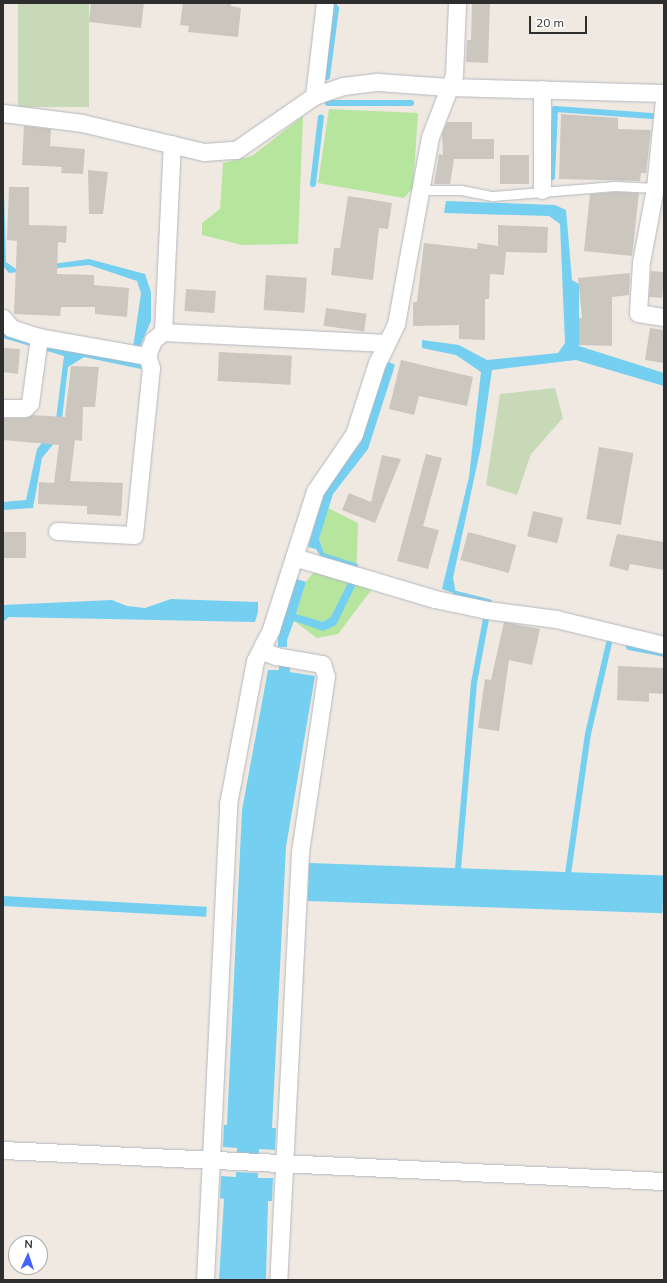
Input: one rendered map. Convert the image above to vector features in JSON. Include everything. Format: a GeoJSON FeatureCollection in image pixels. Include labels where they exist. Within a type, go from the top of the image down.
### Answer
{"type":"FeatureCollection","features":[{"type":"Feature","properties":{"kind":"street"},"geometry":{"type":"LineString","coordinates":[[314,96],[325,3]]}},
{"type":"Feature","properties":{"kind":"street"},"geometry":{"type":"LineString","coordinates":[[204,1280],[228,804],[255,661],[271,629],[315,491],[354,434],[377,363],[396,324],[430,137],[448,87],[454,75],[457,3]]}},
{"type":"Feature","properties":{"kind":"street"},"geometry":{"type":"LineString","coordinates":[[3,113],[82,123],[204,152],[236,150],[314,96],[343,86],[378,82],[448,87],[664,93]]}},
{"type":"Feature","properties":{"kind":"street"},"geometry":{"type":"LineString","coordinates":[[542,90],[542,190]]}},
{"type":"Feature","properties":{"kind":"street"},"geometry":{"type":"LineString","coordinates":[[664,99],[654,188],[641,262],[638,313],[664,317]]}},
{"type":"Feature","properties":{"kind":"street"},"geometry":{"type":"LineString","coordinates":[[163,332],[172,144]]}},
{"type":"Feature","properties":{"kind":"street"},"geometry":{"type":"LineString","coordinates":[[3,318],[11,328],[38,343],[147,356]]}},
{"type":"Feature","properties":{"kind":"street"},"geometry":{"type":"LineString","coordinates":[[57,531],[134,535],[152,368],[147,356],[153,340],[163,332],[387,344]]}},
{"type":"Feature","properties":{"kind":"street"},"geometry":{"type":"LineString","coordinates":[[3,408],[25,408],[30,403],[38,343]]}},
{"type":"Feature","properties":{"kind":"street"},"geometry":{"type":"LineString","coordinates":[[294,558],[435,599],[487,610],[556,619],[664,645]]}},
{"type":"Feature","properties":{"kind":"street"},"geometry":{"type":"LineString","coordinates":[[263,645],[268,653],[276,656],[322,664],[326,676],[300,852],[278,1280]]}},
{"type":"Feature","properties":{"kind":"street"},"geometry":{"type":"LineString","coordinates":[[3,1150],[210,1162],[664,1181]]}},
{"type":"Feature","properties":{"kind":"lane"},"geometry":{"type":"LineString","coordinates":[[421,190],[461,190],[493,196],[542,190],[615,186],[654,188]]}},
{"type":"Feature","properties":{"kind":"green space"},"geometry":{"type":"Polygon","coordinates":[[[18,3],[89,3],[89,107],[18,107],[18,3]]]}},
{"type":"Feature","properties":{"kind":"green space"},"geometry":{"type":"Polygon","coordinates":[[[329,109],[418,113],[413,188],[404,198],[318,183],[329,109]]]}},
{"type":"Feature","properties":{"kind":"green space"},"geometry":{"type":"Polygon","coordinates":[[[303,116],[298,244],[242,245],[202,235],[202,223],[220,209],[223,163],[252,156],[303,116]]]}},
{"type":"Feature","properties":{"kind":"green space"},"geometry":{"type":"Polygon","coordinates":[[[555,388],[563,418],[531,454],[517,495],[486,485],[500,394],[555,388]]]}},
{"type":"Feature","properties":{"kind":"green space"},"geometry":{"type":"Polygon","coordinates":[[[328,508],[358,523],[356,583],[372,589],[338,634],[317,638],[294,621],[306,582],[323,560],[324,553],[319,539],[328,508]]]}},
{"type":"Feature","properties":{"kind":"water"},"geometry":{"type":"Polygon","coordinates":[[[3,155],[6,262],[16,269],[89,259],[145,274],[151,292],[151,321],[139,349],[133,348],[141,293],[137,281],[89,265],[9,273],[3,266],[3,155]]]}},
{"type":"Feature","properties":{"kind":"water"},"geometry":{"type":"Polygon","coordinates":[[[446,201],[555,205],[566,210],[572,280],[579,284],[579,346],[664,373],[664,386],[576,360],[492,370],[481,446],[453,578],[456,594],[442,589],[469,477],[481,372],[456,355],[422,348],[422,340],[459,345],[487,360],[558,353],[565,343],[560,224],[549,216],[444,213],[446,201]]]}},
{"type":"Feature","properties":{"kind":"water"},"geometry":{"type":"Polygon","coordinates":[[[3,328],[142,363],[141,369],[84,357],[68,367],[60,436],[42,458],[33,508],[3,510],[3,502],[26,500],[37,449],[55,427],[64,356],[3,338],[3,328]]]}},
{"type":"Feature","properties":{"kind":"water"},"geometry":{"type":"Polygon","coordinates":[[[387,361],[395,365],[368,449],[333,494],[319,539],[324,553],[358,564],[357,571],[323,560],[316,549],[308,547],[325,490],[361,442],[387,361]]]}},
{"type":"Feature","properties":{"kind":"water"},"geometry":{"type":"Polygon","coordinates":[[[296,579],[306,582],[296,614],[323,622],[331,617],[349,581],[356,584],[336,625],[323,631],[294,621],[287,640],[287,647],[278,647],[278,637],[296,579]]]}},
{"type":"Feature","properties":{"kind":"water"},"geometry":{"type":"Polygon","coordinates":[[[171,599],[258,602],[258,612],[255,622],[9,617],[3,622],[3,605],[112,600],[127,606],[145,608],[171,599]]]}},
{"type":"Feature","properties":{"kind":"water"},"geometry":{"type":"Polygon","coordinates":[[[279,665],[290,667],[290,672],[315,676],[286,847],[272,1128],[276,1128],[275,1150],[259,1149],[259,1155],[237,1154],[237,1148],[223,1147],[224,1125],[227,1125],[242,810],[268,670],[279,670],[279,665]]]}},
{"type":"Feature","properties":{"kind":"water"},"geometry":{"type":"Polygon","coordinates":[[[309,863],[664,875],[662,913],[308,901],[309,863]]]}},
{"type":"Feature","properties":{"kind":"water"},"geometry":{"type":"Polygon","coordinates":[[[3,896],[207,907],[206,917],[3,906],[3,896]]]}},
{"type":"Feature","properties":{"kind":"water"},"geometry":{"type":"Polygon","coordinates":[[[236,1172],[258,1173],[258,1178],[273,1178],[272,1201],[268,1201],[266,1280],[219,1280],[224,1199],[220,1198],[221,1176],[236,1177],[236,1172]]]}},
{"type":"Feature","properties":{"kind":"building"},"geometry":{"type":"Polygon","coordinates":[[[91,3],[144,3],[141,28],[89,22],[91,3]]]}},
{"type":"Feature","properties":{"kind":"building"},"geometry":{"type":"Polygon","coordinates":[[[183,3],[231,3],[231,6],[241,8],[238,37],[188,32],[189,26],[180,25],[183,3]]]}},
{"type":"Feature","properties":{"kind":"building"},"geometry":{"type":"Polygon","coordinates":[[[472,3],[490,3],[488,63],[466,62],[467,40],[471,40],[472,3]]]}},
{"type":"Feature","properties":{"kind":"building"},"geometry":{"type":"Polygon","coordinates":[[[561,114],[618,118],[618,129],[651,130],[646,173],[641,173],[640,181],[559,179],[561,114]]]}},
{"type":"Feature","properties":{"kind":"building"},"geometry":{"type":"Polygon","coordinates":[[[447,122],[472,122],[472,139],[494,139],[494,159],[454,159],[450,184],[434,184],[439,154],[443,155],[442,134],[447,122]]]}},
{"type":"Feature","properties":{"kind":"building"},"geometry":{"type":"Polygon","coordinates":[[[24,126],[51,129],[50,146],[85,149],[83,174],[61,173],[62,167],[22,165],[24,126]]]}},
{"type":"Feature","properties":{"kind":"building"},"geometry":{"type":"Polygon","coordinates":[[[500,155],[529,155],[529,184],[500,184],[500,155]]]}},
{"type":"Feature","properties":{"kind":"building"},"geometry":{"type":"Polygon","coordinates":[[[88,170],[108,172],[103,214],[89,214],[88,170]]]}},
{"type":"Feature","properties":{"kind":"building"},"geometry":{"type":"Polygon","coordinates":[[[9,187],[29,187],[29,225],[67,226],[66,243],[58,242],[57,274],[94,275],[94,285],[129,288],[127,317],[95,314],[95,307],[61,307],[60,316],[14,314],[17,241],[7,240],[9,187]]]}},
{"type":"Feature","properties":{"kind":"building"},"geometry":{"type":"Polygon","coordinates":[[[615,192],[639,193],[632,256],[584,251],[590,194],[615,192]]]}},
{"type":"Feature","properties":{"kind":"building"},"geometry":{"type":"Polygon","coordinates":[[[348,196],[392,203],[388,229],[379,228],[373,280],[331,275],[334,248],[340,248],[348,196]]]}},
{"type":"Feature","properties":{"kind":"building"},"geometry":{"type":"Polygon","coordinates":[[[498,225],[548,227],[547,253],[506,252],[504,275],[490,274],[489,299],[485,299],[485,340],[459,339],[459,325],[413,326],[413,302],[417,302],[424,243],[477,249],[478,243],[498,246],[498,225]]]}},
{"type":"Feature","properties":{"kind":"building"},"geometry":{"type":"Polygon","coordinates":[[[651,271],[664,272],[662,298],[649,297],[651,271]]]}},
{"type":"Feature","properties":{"kind":"building"},"geometry":{"type":"Polygon","coordinates":[[[630,273],[629,295],[612,297],[612,346],[579,345],[579,318],[582,318],[578,278],[630,273]]]}},
{"type":"Feature","properties":{"kind":"building"},"geometry":{"type":"Polygon","coordinates":[[[266,275],[307,278],[304,313],[264,310],[266,275]]]}},
{"type":"Feature","properties":{"kind":"building"},"geometry":{"type":"Polygon","coordinates":[[[186,289],[216,291],[214,313],[184,311],[186,289]]]}},
{"type":"Feature","properties":{"kind":"building"},"geometry":{"type":"Polygon","coordinates":[[[326,308],[367,314],[364,332],[323,326],[326,308]]]}},
{"type":"Feature","properties":{"kind":"building"},"geometry":{"type":"Polygon","coordinates":[[[650,328],[664,330],[664,363],[645,360],[650,328]]]}},
{"type":"Feature","properties":{"kind":"building"},"geometry":{"type":"Polygon","coordinates":[[[3,348],[20,349],[18,374],[3,372],[3,348]]]}},
{"type":"Feature","properties":{"kind":"building"},"geometry":{"type":"Polygon","coordinates":[[[219,352],[292,356],[290,385],[217,381],[219,352]]]}},
{"type":"Feature","properties":{"kind":"building"},"geometry":{"type":"Polygon","coordinates":[[[401,360],[473,377],[467,406],[419,396],[414,415],[389,409],[401,360]]]}},
{"type":"Feature","properties":{"kind":"building"},"geometry":{"type":"Polygon","coordinates":[[[71,366],[99,367],[95,407],[83,407],[82,441],[75,440],[70,481],[123,483],[121,516],[87,514],[87,506],[38,504],[39,482],[54,483],[59,445],[3,440],[3,418],[25,418],[32,415],[65,417],[71,366]]]}},
{"type":"Feature","properties":{"kind":"building"},"geometry":{"type":"Polygon","coordinates":[[[599,447],[633,453],[621,525],[586,519],[599,447]]]}},
{"type":"Feature","properties":{"kind":"building"},"geometry":{"type":"Polygon","coordinates":[[[426,454],[442,458],[423,526],[439,530],[428,569],[397,561],[426,454]]]}},
{"type":"Feature","properties":{"kind":"building"},"geometry":{"type":"Polygon","coordinates":[[[382,455],[401,459],[375,523],[342,510],[349,493],[371,502],[382,455]]]}},
{"type":"Feature","properties":{"kind":"building"},"geometry":{"type":"Polygon","coordinates":[[[533,511],[563,518],[557,543],[527,536],[533,511]]]}},
{"type":"Feature","properties":{"kind":"building"},"geometry":{"type":"Polygon","coordinates":[[[3,532],[26,532],[26,558],[3,558],[3,532]]]}},
{"type":"Feature","properties":{"kind":"building"},"geometry":{"type":"Polygon","coordinates":[[[468,532],[516,545],[509,573],[460,560],[468,532]]]}},
{"type":"Feature","properties":{"kind":"building"},"geometry":{"type":"Polygon","coordinates":[[[617,534],[664,542],[664,570],[630,564],[628,571],[609,566],[617,534]]]}},
{"type":"Feature","properties":{"kind":"building"},"geometry":{"type":"Polygon","coordinates":[[[504,622],[540,629],[532,665],[509,660],[499,731],[478,728],[485,679],[491,680],[504,622]]]}},
{"type":"Feature","properties":{"kind":"building"},"geometry":{"type":"Polygon","coordinates":[[[618,666],[664,668],[664,694],[649,693],[649,702],[617,700],[618,666]]]}},
{"type":"Feature","properties":{"kind":"waterway"},"geometry":{"type":"LineString","coordinates":[[327,77],[336,9],[333,4]]}},
{"type":"Feature","properties":{"kind":"waterway"},"geometry":{"type":"LineString","coordinates":[[328,103],[411,103]]}},
{"type":"Feature","properties":{"kind":"waterway"},"geometry":{"type":"LineString","coordinates":[[552,177],[555,109],[652,116]]}},
{"type":"Feature","properties":{"kind":"waterway"},"geometry":{"type":"LineString","coordinates":[[313,184],[321,117]]}},
{"type":"Feature","properties":{"kind":"waterway"},"geometry":{"type":"LineString","coordinates":[[456,594],[489,602]]}},
{"type":"Feature","properties":{"kind":"waterway"},"geometry":{"type":"LineString","coordinates":[[458,869],[474,683],[486,619]]}},
{"type":"Feature","properties":{"kind":"waterway"},"geometry":{"type":"LineString","coordinates":[[568,874],[588,734],[609,643]]}},
{"type":"Feature","properties":{"kind":"waterway"},"geometry":{"type":"LineString","coordinates":[[629,647],[664,654]]}}]}
